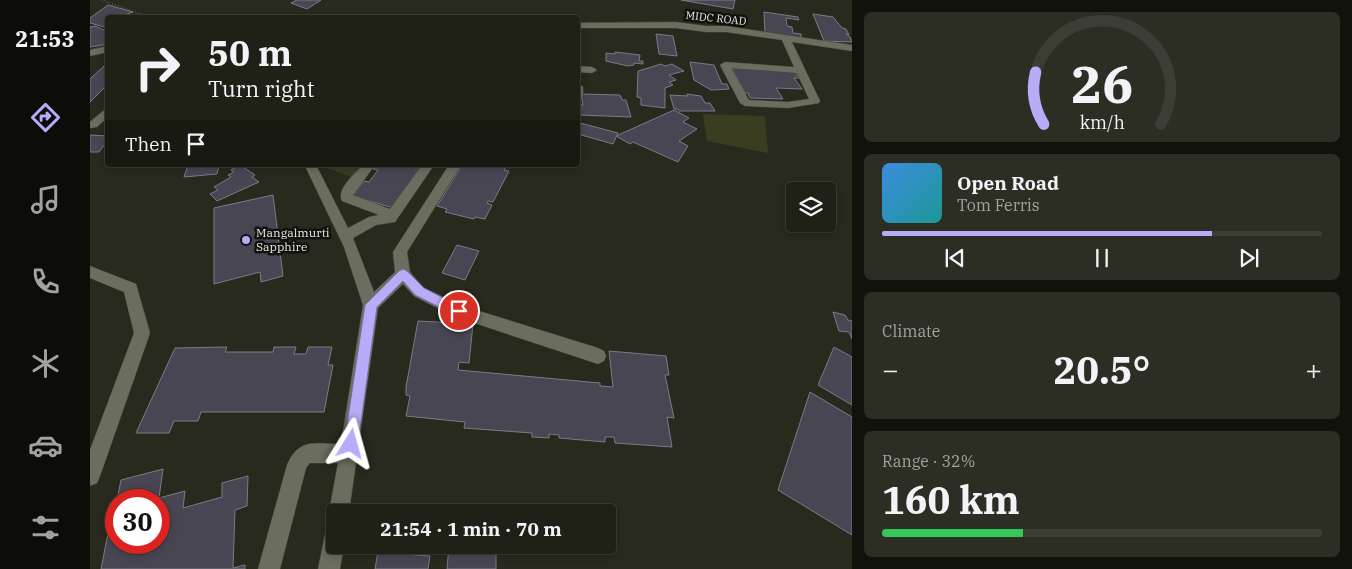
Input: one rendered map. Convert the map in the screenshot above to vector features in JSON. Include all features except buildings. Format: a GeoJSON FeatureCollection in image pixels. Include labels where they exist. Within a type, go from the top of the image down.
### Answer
{"type":"FeatureCollection","features":[{"type":"Feature","properties":{"kind":"street"},"geometry":{"type":"LineString","coordinates":[[580,20],[590,23]]}},
{"type":"Feature","properties":{"kind":"street","name":"MIDC ROAD"},"geometry":{"type":"LineString","coordinates":[[580,26],[590,23],[675,22],[706,29],[726,29],[852,48]]}},
{"type":"Feature","properties":{"kind":"street"},"geometry":{"type":"LineString","coordinates":[[786,39],[800,70],[814,101],[788,104],[745,104],[725,65],[800,70]]}},
{"type":"Feature","properties":{"kind":"street"},"geometry":{"type":"LineString","coordinates":[[91,54],[105,50]]}},
{"type":"Feature","properties":{"kind":"street"},"geometry":{"type":"LineString","coordinates":[[91,54],[105,54]]}},
{"type":"Feature","properties":{"kind":"street"},"geometry":{"type":"LineString","coordinates":[[580,69],[592,70]]}},
{"type":"Feature","properties":{"kind":"street"},"geometry":{"type":"LineString","coordinates":[[100,127],[105,116]]}},
{"type":"Feature","properties":{"kind":"street"},"geometry":{"type":"LineString","coordinates":[[367,167],[346,194],[347,198],[393,215]]}},
{"type":"Feature","properties":{"kind":"street"},"geometry":{"type":"LineString","coordinates":[[346,236],[374,220],[390,219],[427,167]]}},
{"type":"Feature","properties":{"kind":"street"},"geometry":{"type":"LineString","coordinates":[[454,167],[400,252],[403,274],[420,292],[459,311],[598,356]]}},
{"type":"Feature","properties":{"kind":"street"},"geometry":{"type":"LineString","coordinates":[[312,168],[346,236],[371,305],[349,454],[340,504]]}},
{"type":"Feature","properties":{"kind":"street"},"geometry":{"type":"LineString","coordinates":[[90,272],[132,288],[142,333],[90,476]]}},
{"type":"Feature","properties":{"kind":"street"},"geometry":{"type":"LineString","coordinates":[[371,305],[403,274]]}},
{"type":"Feature","properties":{"kind":"street"},"geometry":{"type":"LineString","coordinates":[[269,569],[297,465],[301,458],[307,453],[349,454]]}},
{"type":"Feature","properties":{"kind":"street"},"geometry":{"type":"LineString","coordinates":[[329,569],[332,554]]}},
{"type":"Feature","properties":{"kind":"path"},"geometry":{"type":"LineString","coordinates":[[101,0],[144,15]]}},
{"type":"Feature","properties":{"kind":"green space"},"geometry":{"type":"Polygon","coordinates":[[[703,114],[765,116],[768,153],[707,141],[703,114]]]}},
{"type":"Feature","properties":{"kind":"green space"},"geometry":{"type":"Polygon","coordinates":[[[324,167],[362,167],[354,178],[324,167]]]}},
{"type":"Feature","properties":{"kind":"place","name":"Mangalmurti Sapphire"},"geometry":{"type":"Point","coordinates":[246,240]}},
{"type":"Feature","properties":{"kind":"route"},"geometry":{"type":"LineString","coordinates":[[351,444],[371,305],[403,274],[420,292],[459,311]]}}]}
